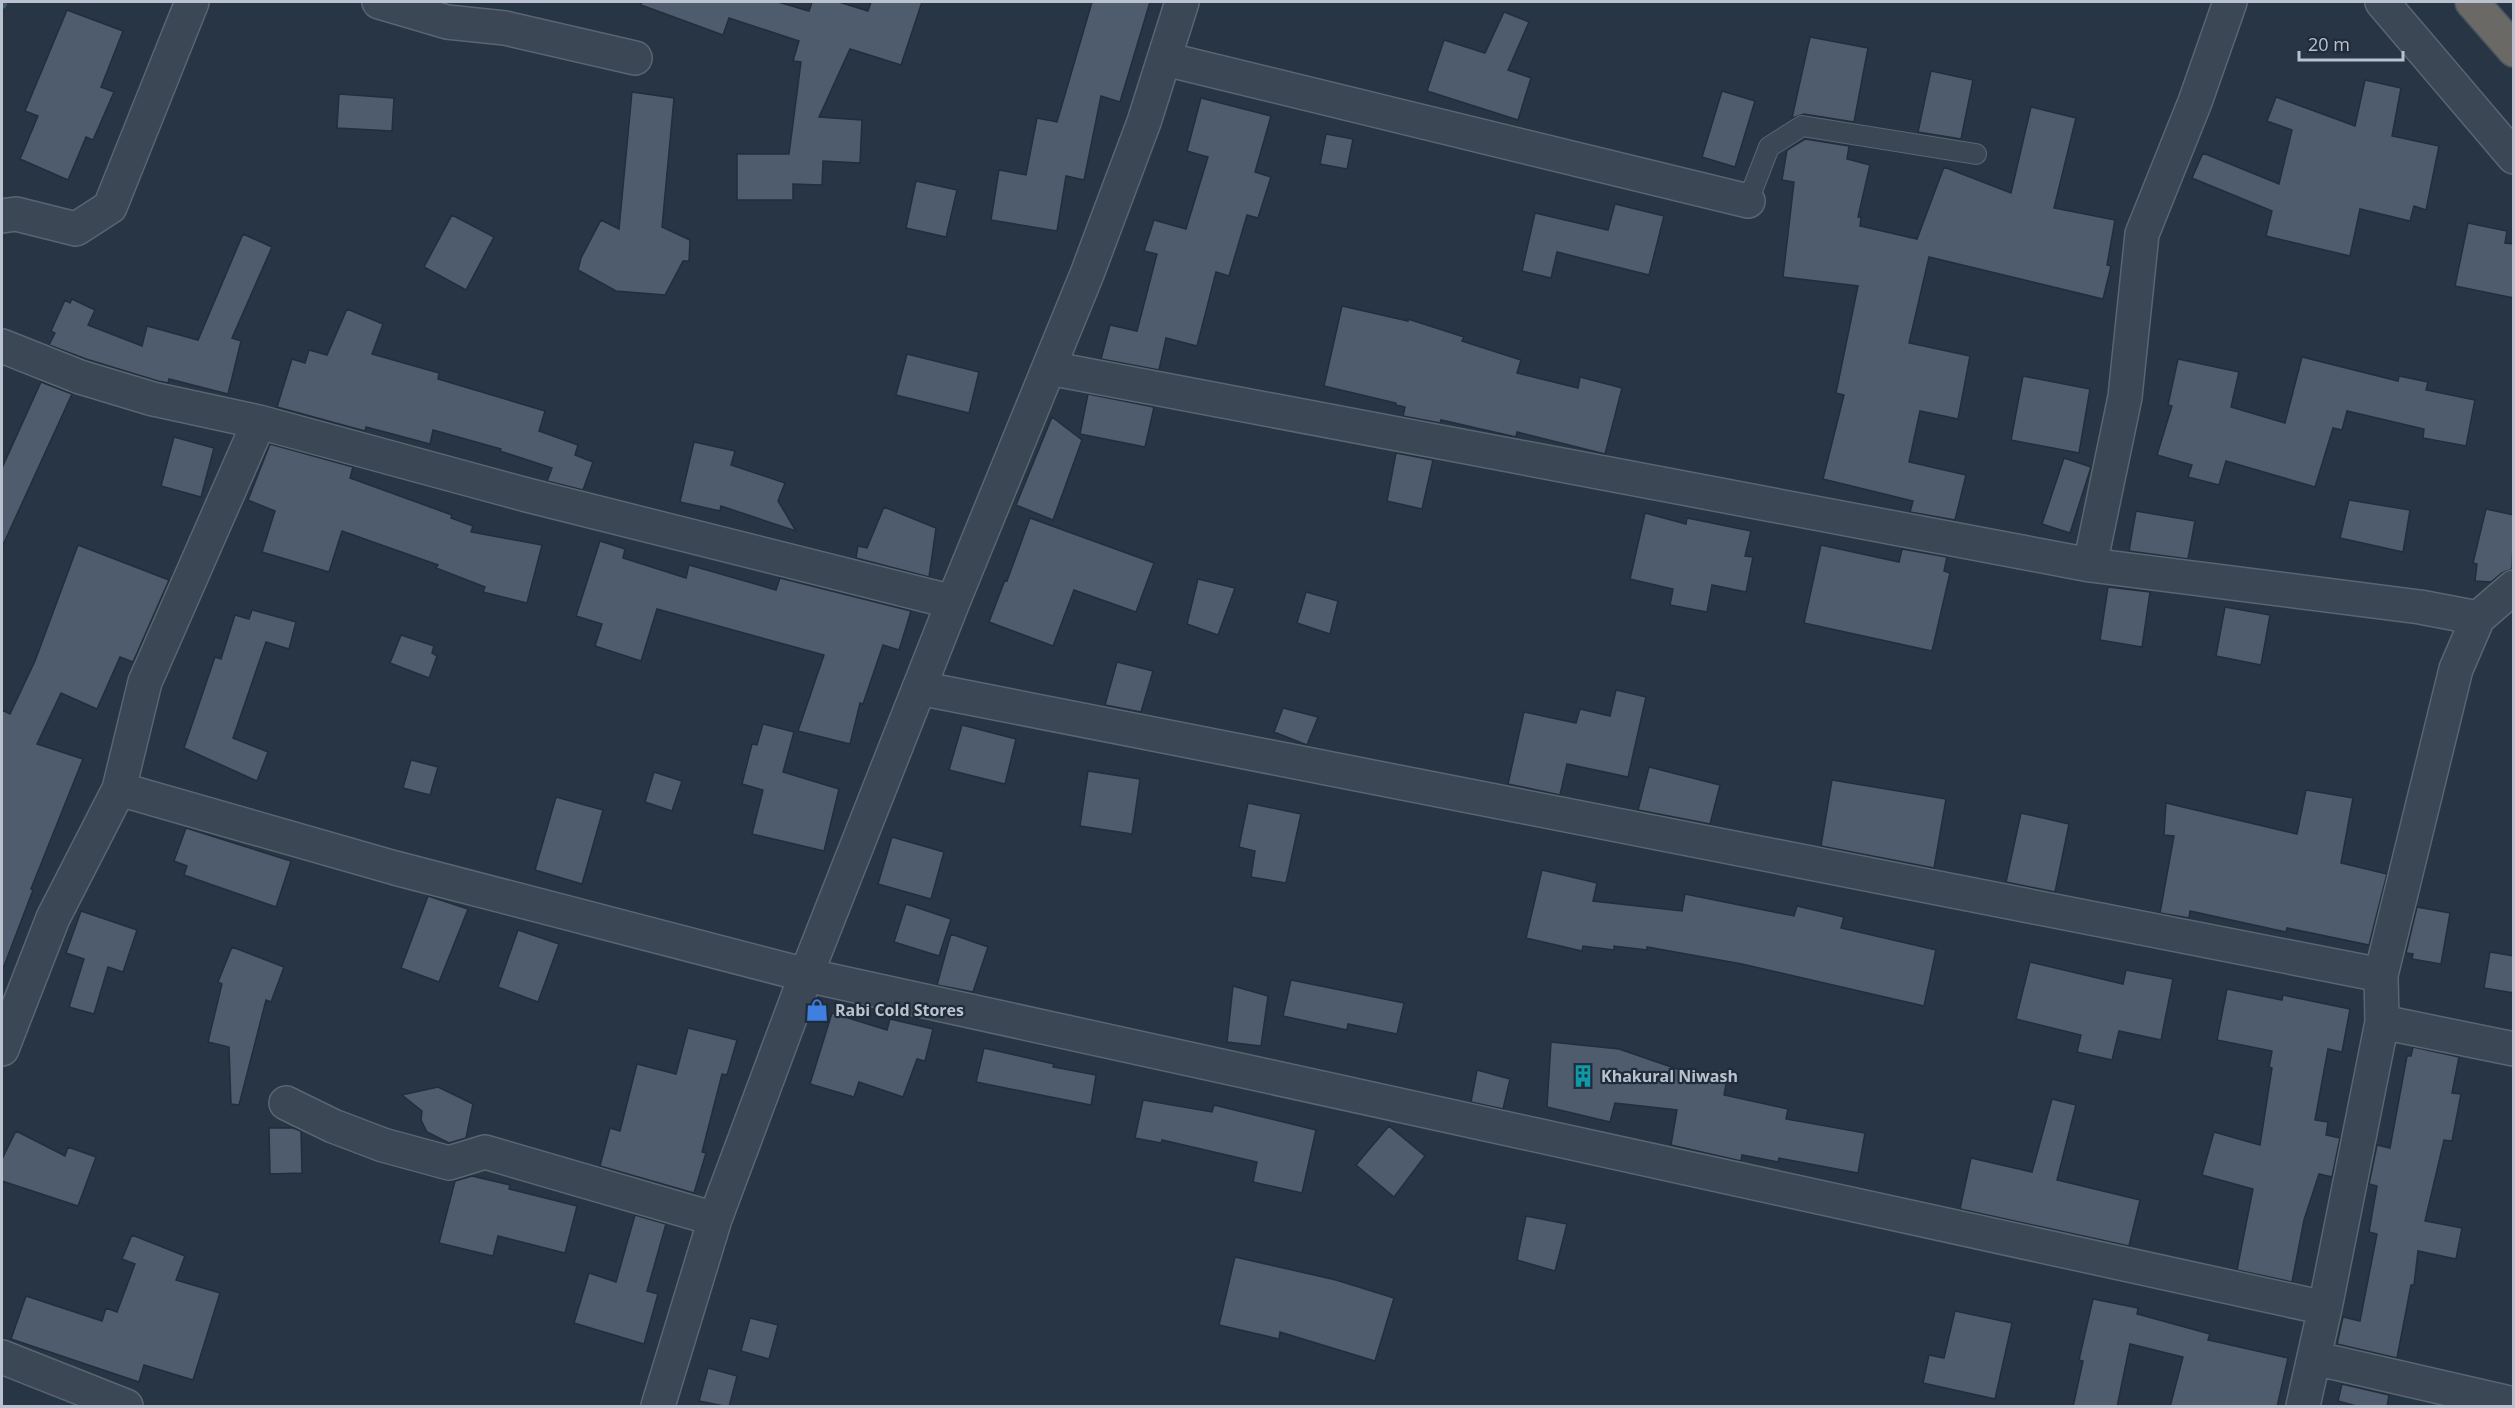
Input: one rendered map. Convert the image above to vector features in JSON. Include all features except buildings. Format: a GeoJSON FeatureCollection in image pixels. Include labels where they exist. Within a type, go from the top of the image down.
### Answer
{"type":"FeatureCollection","features":[{"type":"Feature","properties":{"kind":"highway"},"geometry":{"type":"LineString","coordinates":[[2472,2],[2514,50]]}},
{"type":"Feature","properties":{"kind":"street"},"geometry":{"type":"LineString","coordinates":[[2,216],[16,214],[76,229],[110,207],[192,2]]}},
{"type":"Feature","properties":{"kind":"street"},"geometry":{"type":"LineString","coordinates":[[379,2],[447,22],[505,28],[635,58]]}},
{"type":"Feature","properties":{"kind":"street"},"geometry":{"type":"LineString","coordinates":[[658,1407],[715,1219],[806,975],[953,602],[1050,368],[1144,122],[1182,2]]}},
{"type":"Feature","properties":{"kind":"street"},"geometry":{"type":"LineString","coordinates":[[2090,565],[2125,397],[2142,234],[2195,102],[2230,2]]}},
{"type":"Feature","properties":{"kind":"street"},"geometry":{"type":"LineString","coordinates":[[2382,2],[2514,157]]}},
{"type":"Feature","properties":{"kind":"street"},"geometry":{"type":"LineString","coordinates":[[1165,59],[1748,201]]}},
{"type":"Feature","properties":{"kind":"street"},"geometry":{"type":"LineString","coordinates":[[2,346],[80,377],[153,399],[259,422],[527,495],[953,602]]}},
{"type":"Feature","properties":{"kind":"street"},"geometry":{"type":"LineString","coordinates":[[1050,368],[2090,565],[2420,607],[2478,618]]}},
{"type":"Feature","properties":{"kind":"street"},"geometry":{"type":"LineString","coordinates":[[2,1046],[53,918],[119,789],[145,682],[259,422]]}},
{"type":"Feature","properties":{"kind":"street"},"geometry":{"type":"LineString","coordinates":[[2303,1407],[2382,1022],[2381,975],[2456,669],[2478,618],[2514,587]]}},
{"type":"Feature","properties":{"kind":"street"},"geometry":{"type":"LineString","coordinates":[[919,688],[2381,975]]}},
{"type":"Feature","properties":{"kind":"street"},"geometry":{"type":"LineString","coordinates":[[119,789],[395,868],[806,975],[2325,1308]]}},
{"type":"Feature","properties":{"kind":"street"},"geometry":{"type":"LineString","coordinates":[[2382,1022],[2514,1049]]}},
{"type":"Feature","properties":{"kind":"street"},"geometry":{"type":"LineString","coordinates":[[286,1103],[343,1130],[383,1145],[449,1163],[485,1152],[715,1219]]}},
{"type":"Feature","properties":{"kind":"street"},"geometry":{"type":"LineString","coordinates":[[2,1357],[126,1407]]}},
{"type":"Feature","properties":{"kind":"street"},"geometry":{"type":"LineString","coordinates":[[2313,1358],[2514,1404]]}},
{"type":"Feature","properties":{"kind":"lane"},"geometry":{"type":"LineString","coordinates":[[1748,201],[1769,147],[1802,126],[1976,154]]}},
{"type":"Feature","properties":{"kind":"place","name":"Rabi Cold Stores"},"geometry":{"type":"Point","coordinates":[817,1010]}},
{"type":"Feature","properties":{"kind":"place","name":"Khakural Niwash"},"geometry":{"type":"Point","coordinates":[1583,1076]}}]}
